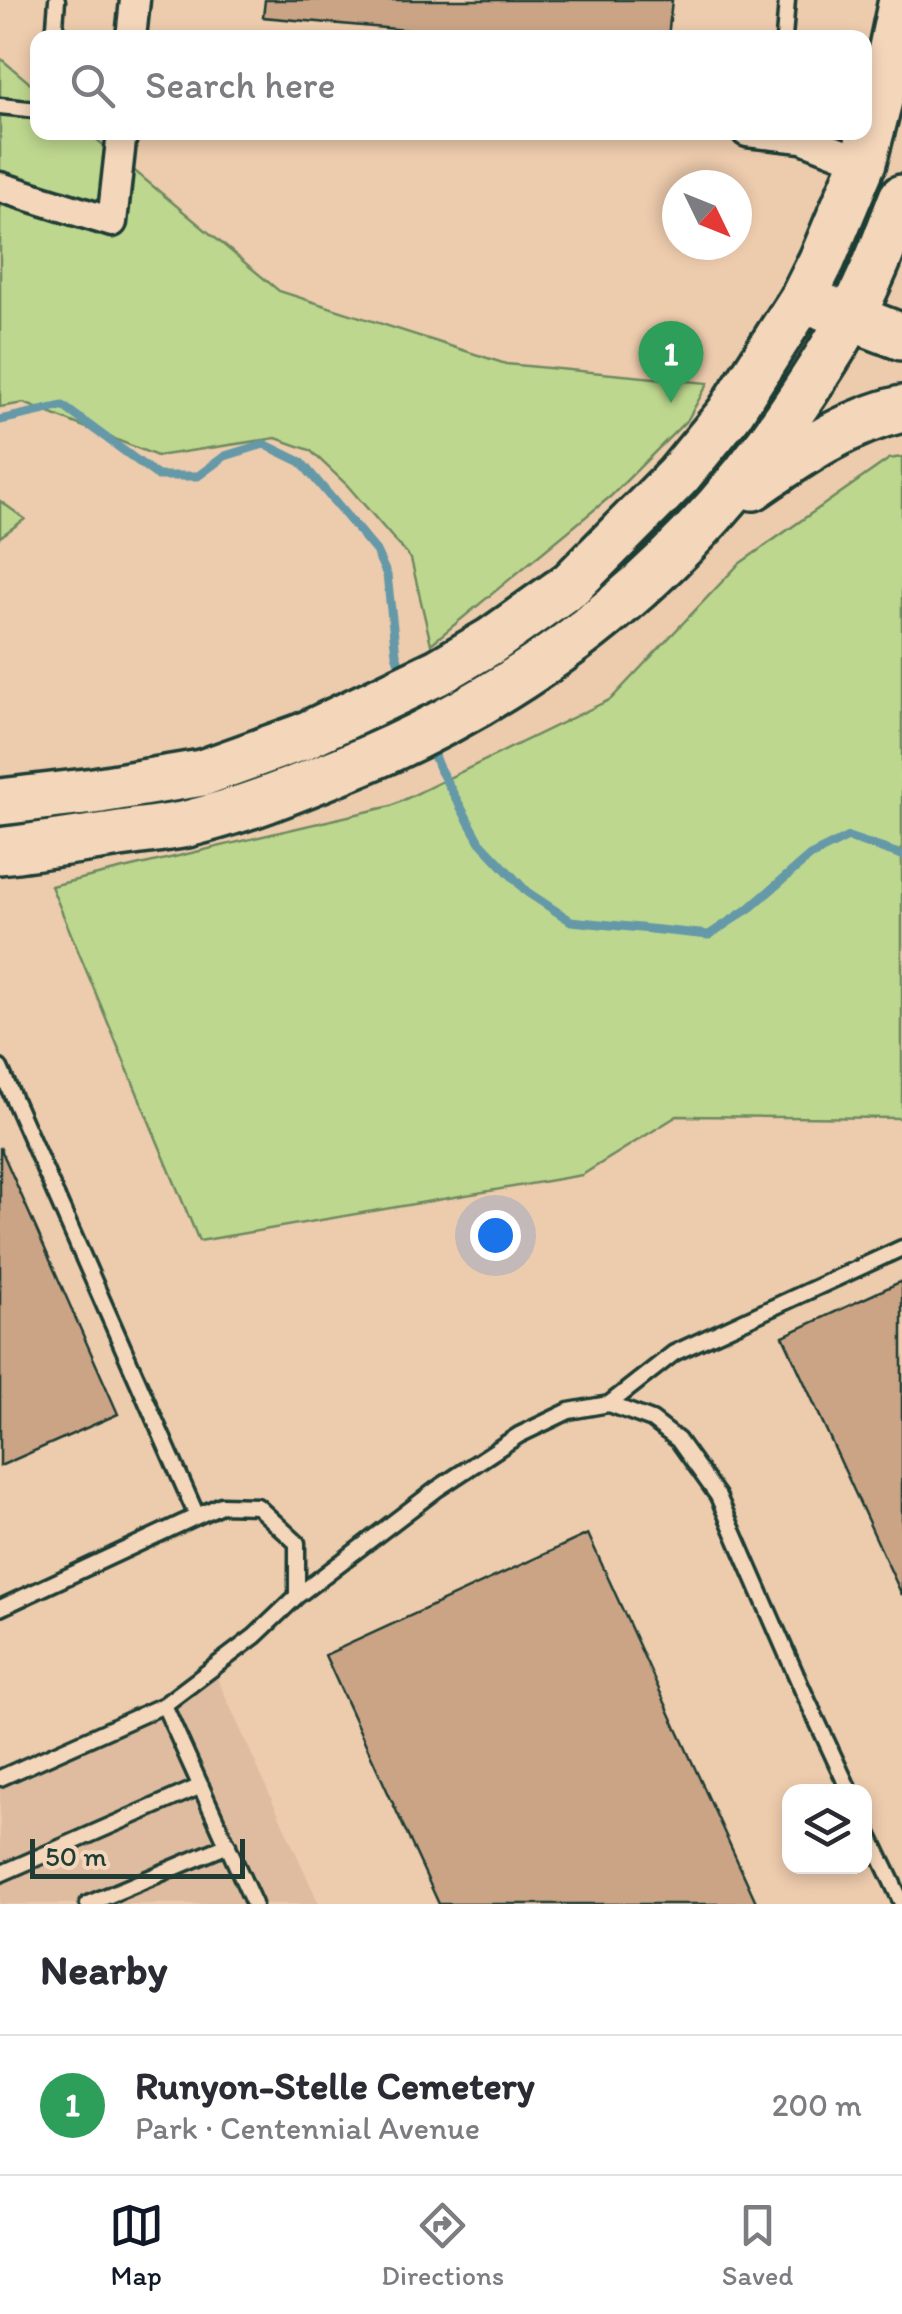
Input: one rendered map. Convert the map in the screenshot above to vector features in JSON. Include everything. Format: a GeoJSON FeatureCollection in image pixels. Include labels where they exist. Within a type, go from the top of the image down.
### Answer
{"type":"FeatureCollection","features":[{"type":"Feature","properties":{"kind":"highway"},"geometry":{"type":"LineString","coordinates":[[872,125],[902,0]]}},
{"type":"Feature","properties":{"kind":"highway"},"geometry":{"type":"LineString","coordinates":[[0,802],[202,774],[302,736],[440,672],[570,584],[678,476],[729,414],[804,298],[868,140]]}},
{"type":"Feature","properties":{"kind":"highway"},"geometry":{"type":"LineString","coordinates":[[0,851],[186,824],[280,796],[399,747],[535,669],[649,579],[753,466],[791,414],[850,318],[902,198]]}},
{"type":"Feature","properties":{"kind":"highway"},"geometry":{"type":"LineString","coordinates":[[804,298],[902,337]]}},
{"type":"Feature","properties":{"kind":"highway"},"geometry":{"type":"LineString","coordinates":[[710,517],[806,449],[874,415],[902,409]]}},
{"type":"Feature","properties":{"kind":"street"},"geometry":{"type":"LineString","coordinates":[[133,30],[136,0]]}},
{"type":"Feature","properties":{"kind":"street"},"geometry":{"type":"LineString","coordinates":[[0,187],[112,222],[121,140]]}},
{"type":"Feature","properties":{"kind":"street"},"geometry":{"type":"LineString","coordinates":[[807,140],[862,162]]}},
{"type":"Feature","properties":{"kind":"lane"},"geometry":{"type":"LineString","coordinates":[[55,30],[57,0]]}},
{"type":"Feature","properties":{"kind":"lane"},"geometry":{"type":"LineString","coordinates":[[785,30],[787,0]]}},
{"type":"Feature","properties":{"kind":"lane"},"geometry":{"type":"LineString","coordinates":[[0,106],[30,109]]}},
{"type":"Feature","properties":{"kind":"lane"},"geometry":{"type":"LineString","coordinates":[[0,1068],[197,1516]]}},
{"type":"Feature","properties":{"kind":"lane"},"geometry":{"type":"LineString","coordinates":[[609,1404],[674,1354],[902,1248]]}},
{"type":"Feature","properties":{"kind":"lane"},"geometry":{"type":"LineString","coordinates":[[0,1778],[164,1705],[437,1489],[519,1435],[569,1410],[609,1404],[652,1420],[678,1440],[718,1496],[846,1784]]}},
{"type":"Feature","properties":{"kind":"lane"},"geometry":{"type":"LineString","coordinates":[[0,1608],[221,1505],[257,1506],[297,1543],[297,1596]]}},
{"type":"Feature","properties":{"kind":"lane"},"geometry":{"type":"LineString","coordinates":[[164,1705],[254,1904]]}},
{"type":"Feature","properties":{"kind":"lane"},"geometry":{"type":"LineString","coordinates":[[0,1874],[201,1786]]}},
{"type":"Feature","properties":{"kind":"lane"},"geometry":{"type":"LineString","coordinates":[[872,1840],[902,1903]]}},
{"type":"Feature","properties":{"kind":"lane"},"geometry":{"type":"LineString","coordinates":[[88,1904],[228,1845]]}},
{"type":"Feature","properties":{"kind":"shaded area"},"geometry":{"type":"Polygon","coordinates":[[[214,1671],[319,1904],[0,1904],[0,1768],[214,1671]]]}},
{"type":"Feature","properties":{"kind":"green space"},"geometry":{"type":"Polygon","coordinates":[[[0,58],[30,83],[30,140],[97,140],[279,291],[506,364],[708,383],[688,419],[611,496],[431,644],[411,559],[347,485],[310,450],[276,438],[157,456],[24,403],[0,407],[0,58]]]}},
{"type":"Feature","properties":{"kind":"green space"},"geometry":{"type":"Polygon","coordinates":[[[902,457],[902,1118],[677,1116],[582,1175],[199,1241],[51,886],[391,806],[611,699],[739,564],[889,459],[902,457]]]}},
{"type":"Feature","properties":{"kind":"green space"},"geometry":{"type":"Polygon","coordinates":[[[0,501],[25,519],[0,537],[0,501]]]}},
{"type":"Feature","properties":{"kind":"building"},"geometry":{"type":"Polygon","coordinates":[[[265,0],[672,0],[669,30],[407,30],[263,17],[265,0]]]}},
{"type":"Feature","properties":{"kind":"building"},"geometry":{"type":"Polygon","coordinates":[[[0,1147],[118,1414],[0,1466],[0,1147]]]}},
{"type":"Feature","properties":{"kind":"building"},"geometry":{"type":"Polygon","coordinates":[[[902,1281],[902,1595],[783,1336],[902,1281]]]}},
{"type":"Feature","properties":{"kind":"building"},"geometry":{"type":"Polygon","coordinates":[[[588,1534],[757,1904],[439,1904],[325,1655],[588,1534]]]}},
{"type":"Feature","properties":{"kind":"waterway"},"geometry":{"type":"LineString","coordinates":[[0,420],[63,406],[158,476],[198,476],[225,456],[264,444],[301,462],[376,551],[387,575],[396,654],[403,675]]}},
{"type":"Feature","properties":{"kind":"waterway"},"geometry":{"type":"LineString","coordinates":[[430,745],[480,842],[527,892],[571,921],[709,935],[751,907],[810,856],[848,837],[902,855]]}},
{"type":"Feature","properties":{"kind":"place","name":"Runyon-Stelle Cemetery"},"geometry":{"type":"Point","coordinates":[671,403]}}]}
